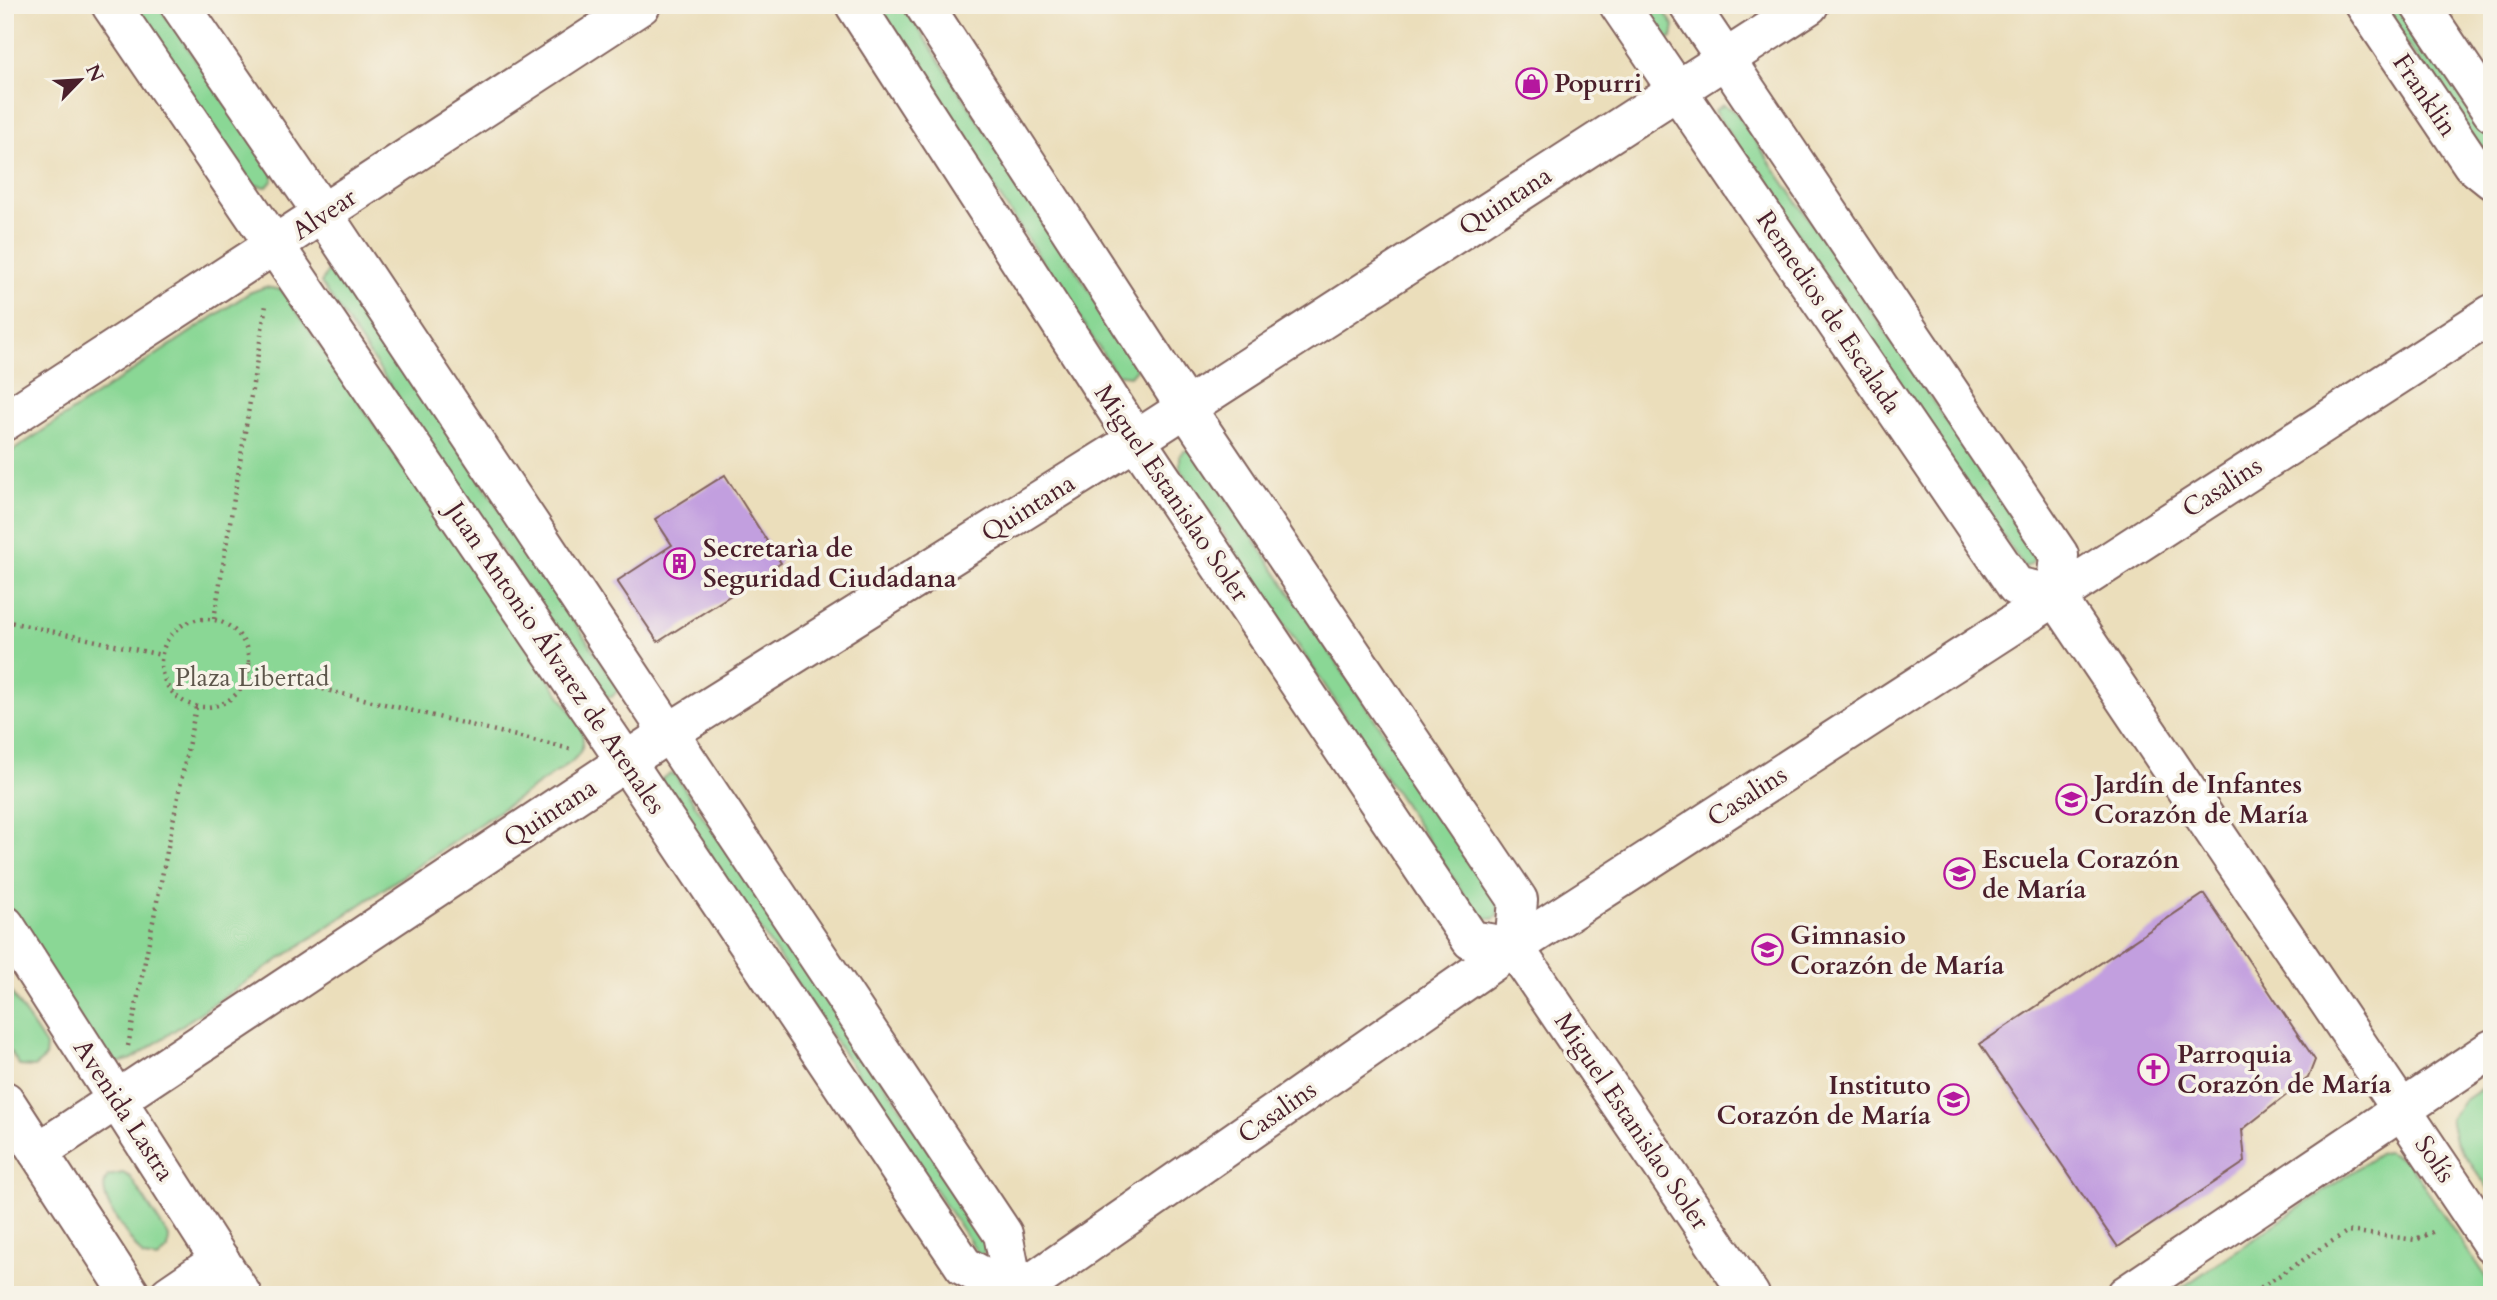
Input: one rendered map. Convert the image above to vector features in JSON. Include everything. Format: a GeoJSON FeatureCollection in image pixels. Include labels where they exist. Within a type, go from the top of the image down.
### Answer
{"type":"FeatureCollection","features":[{"type":"Feature","properties":{"kind":"street","name":"Juan Antonio Álvarez de Arenales"},"geometry":{"type":"LineString","coordinates":[[111,5],[627,763],[964,1266],[1014,1295]]}},
{"type":"Feature","properties":{"kind":"street","name":"Juan Antonio Álvarez de Arenales"},"geometry":{"type":"LineString","coordinates":[[180,5],[670,732],[1003,1234],[1014,1295]]}},
{"type":"Feature","properties":{"kind":"street","name":"Alvear"},"geometry":{"type":"LineString","coordinates":[[5,421],[641,5]]}},
{"type":"Feature","properties":{"kind":"street","name":"Miguel Estanislao Soler"},"geometry":{"type":"LineString","coordinates":[[855,5],[1136,440],[1471,940],[1514,947],[1750,1295]]}},
{"type":"Feature","properties":{"kind":"street"},"geometry":{"type":"LineString","coordinates":[[924,5],[1186,408],[1518,900],[1514,947]]}},
{"type":"Feature","properties":{"kind":"street","name":"Remedios de Escalada"},"geometry":{"type":"LineString","coordinates":[[1619,5],[2016,586],[2055,595]]}},
{"type":"Feature","properties":{"kind":"street"},"geometry":{"type":"LineString","coordinates":[[1689,5],[2059,555],[2055,595],[2401,1110]]}},
{"type":"Feature","properties":{"kind":"street","name":"Quintana"},"geometry":{"type":"LineString","coordinates":[[38,1152],[670,732],[1136,440],[1809,5]]}},
{"type":"Feature","properties":{"kind":"street","name":"Franklin"},"geometry":{"type":"LineString","coordinates":[[2365,5],[2472,164],[2492,180]]}},
{"type":"Feature","properties":{"kind":"street","name":"Franklin"},"geometry":{"type":"LineString","coordinates":[[2420,5],[2492,112]]}},
{"type":"Feature","properties":{"kind":"street","name":"Casalins"},"geometry":{"type":"LineString","coordinates":[[1014,1295],[1514,947],[2492,314]]}},
{"type":"Feature","properties":{"kind":"street","name":"Avenida Lastra"},"geometry":{"type":"LineString","coordinates":[[5,925],[242,1295]]}},
{"type":"Feature","properties":{"kind":"street"},"geometry":{"type":"LineString","coordinates":[[2126,1295],[2492,1049]]}},
{"type":"Feature","properties":{"kind":"street"},"geometry":{"type":"LineString","coordinates":[[5,1101],[131,1295]]}},
{"type":"Feature","properties":{"kind":"street","name":"Solís"},"geometry":{"type":"LineString","coordinates":[[2401,1110],[2492,1244]]}},
{"type":"Feature","properties":{"kind":"street"},"geometry":{"type":"LineString","coordinates":[[169,1295],[220,1261]]}},
{"type":"Feature","properties":{"kind":"path"},"geometry":{"type":"LineString","coordinates":[[214,619],[276,245]]}},
{"type":"Feature","properties":{"kind":"path"},"geometry":{"type":"LineString","coordinates":[[199,618],[214,619],[226,624],[245,643],[248,671],[244,684],[223,703],[195,707],[183,702],[164,682],[161,655],[174,630],[199,618]]}},
{"type":"Feature","properties":{"kind":"path"},"geometry":{"type":"LineString","coordinates":[[5,621],[161,655]]}},
{"type":"Feature","properties":{"kind":"path"},"geometry":{"type":"LineString","coordinates":[[248,671],[627,763]]}},
{"type":"Feature","properties":{"kind":"path"},"geometry":{"type":"LineString","coordinates":[[118,1099],[195,707]]}},
{"type":"Feature","properties":{"kind":"path"},"geometry":{"type":"LineString","coordinates":[[2249,1295],[2348,1231],[2416,1240],[2430,1235],[2468,1208]]}},
{"type":"Feature","properties":{"kind":"green space"},"geometry":{"type":"Polygon","coordinates":[[[129,5],[158,5],[273,172],[273,180],[267,187],[253,185],[129,5]]]}},
{"type":"Feature","properties":{"kind":"green space"},"geometry":{"type":"Polygon","coordinates":[[[874,5],[903,5],[1136,362],[1136,369],[1130,376],[1116,374],[874,5]]]}},
{"type":"Feature","properties":{"kind":"green space"},"geometry":{"type":"Polygon","coordinates":[[[1632,5],[1660,5],[1674,26],[1672,38],[1663,42],[1632,5]]]}},
{"type":"Feature","properties":{"kind":"green space"},"geometry":{"type":"Polygon","coordinates":[[[2379,5],[2407,5],[2492,132],[2492,143],[2481,150],[2379,5]]]}},
{"type":"Feature","properties":{"kind":"green space"},"geometry":{"type":"Polygon","coordinates":[[[1723,105],[1735,111],[2035,551],[2030,565],[2024,567],[1714,111],[1723,105]]]}},
{"type":"Feature","properties":{"kind":"green space"},"geometry":{"type":"Polygon","coordinates":[[[337,271],[344,276],[619,689],[612,697],[599,695],[321,283],[327,272],[337,271]]]}},
{"type":"Feature","properties":{"kind":"green space","name":"Plaza Libertad"},"geometry":{"type":"Polygon","coordinates":[[[265,287],[282,290],[581,726],[582,746],[570,763],[132,1059],[118,1063],[106,1061],[5,913],[5,456],[249,293],[265,287]]]}},
{"type":"Feature","properties":{"kind":"green space"},"geometry":{"type":"Polygon","coordinates":[[[1194,450],[1499,904],[1497,916],[1493,919],[1479,917],[1180,468],[1180,456],[1184,451],[1194,450]]]}},
{"type":"Feature","properties":{"kind":"green space"},"geometry":{"type":"Polygon","coordinates":[[[670,774],[675,775],[990,1239],[989,1250],[979,1255],[660,780],[670,774]]]}},
{"type":"Feature","properties":{"kind":"green space"},"geometry":{"type":"Polygon","coordinates":[[[5,983],[46,1046],[45,1058],[34,1067],[20,1066],[5,1043],[5,983]]]}},
{"type":"Feature","properties":{"kind":"green space"},"geometry":{"type":"Polygon","coordinates":[[[2492,1081],[2492,1194],[2455,1141],[2450,1119],[2463,1101],[2492,1081]]]}},
{"type":"Feature","properties":{"kind":"green space"},"geometry":{"type":"Polygon","coordinates":[[[2387,1152],[2408,1162],[2492,1287],[2492,1295],[2171,1295],[2380,1153],[2387,1152]]]}},
{"type":"Feature","properties":{"kind":"green space"},"geometry":{"type":"Polygon","coordinates":[[[123,1173],[130,1177],[169,1237],[168,1249],[158,1259],[143,1257],[109,1205],[104,1184],[108,1176],[123,1173]]]}},
{"type":"Feature","properties":{"kind":"building"},"geometry":{"type":"Polygon","coordinates":[[[725,475],[781,563],[658,642],[617,581],[672,545],[655,519],[725,475]]]}},
{"type":"Feature","properties":{"kind":"building","name":"Parroquia Corazón de María"},"geometry":{"type":"Polygon","coordinates":[[[2204,894],[2315,1060],[2308,1078],[2242,1130],[2245,1162],[2118,1247],[1980,1044],[2204,894]]]}},
{"type":"Feature","properties":{"kind":"place","name":"Popurri"},"geometry":{"type":"Point","coordinates":[1531,83]}},
{"type":"Feature","properties":{"kind":"place","name":"Secretarìa de Seguridad Ciudadana"},"geometry":{"type":"Point","coordinates":[680,563]}},
{"type":"Feature","properties":{"kind":"place","name":"Jardín de Infantes Corazón de María"},"geometry":{"type":"Point","coordinates":[2071,799]}},
{"type":"Feature","properties":{"kind":"place","name":"Escuela Corazón de María"},"geometry":{"type":"Point","coordinates":[1959,874]}},
{"type":"Feature","properties":{"kind":"place","name":"Gimnasio Corazón de María"},"geometry":{"type":"Point","coordinates":[1767,950]}},
{"type":"Feature","properties":{"kind":"place","name":"Parroquia Corazón de María"},"geometry":{"type":"Point","coordinates":[2154,1069]}},
{"type":"Feature","properties":{"kind":"place","name":"Instituto Corazón de María"},"geometry":{"type":"Point","coordinates":[1954,1100]}}]}
